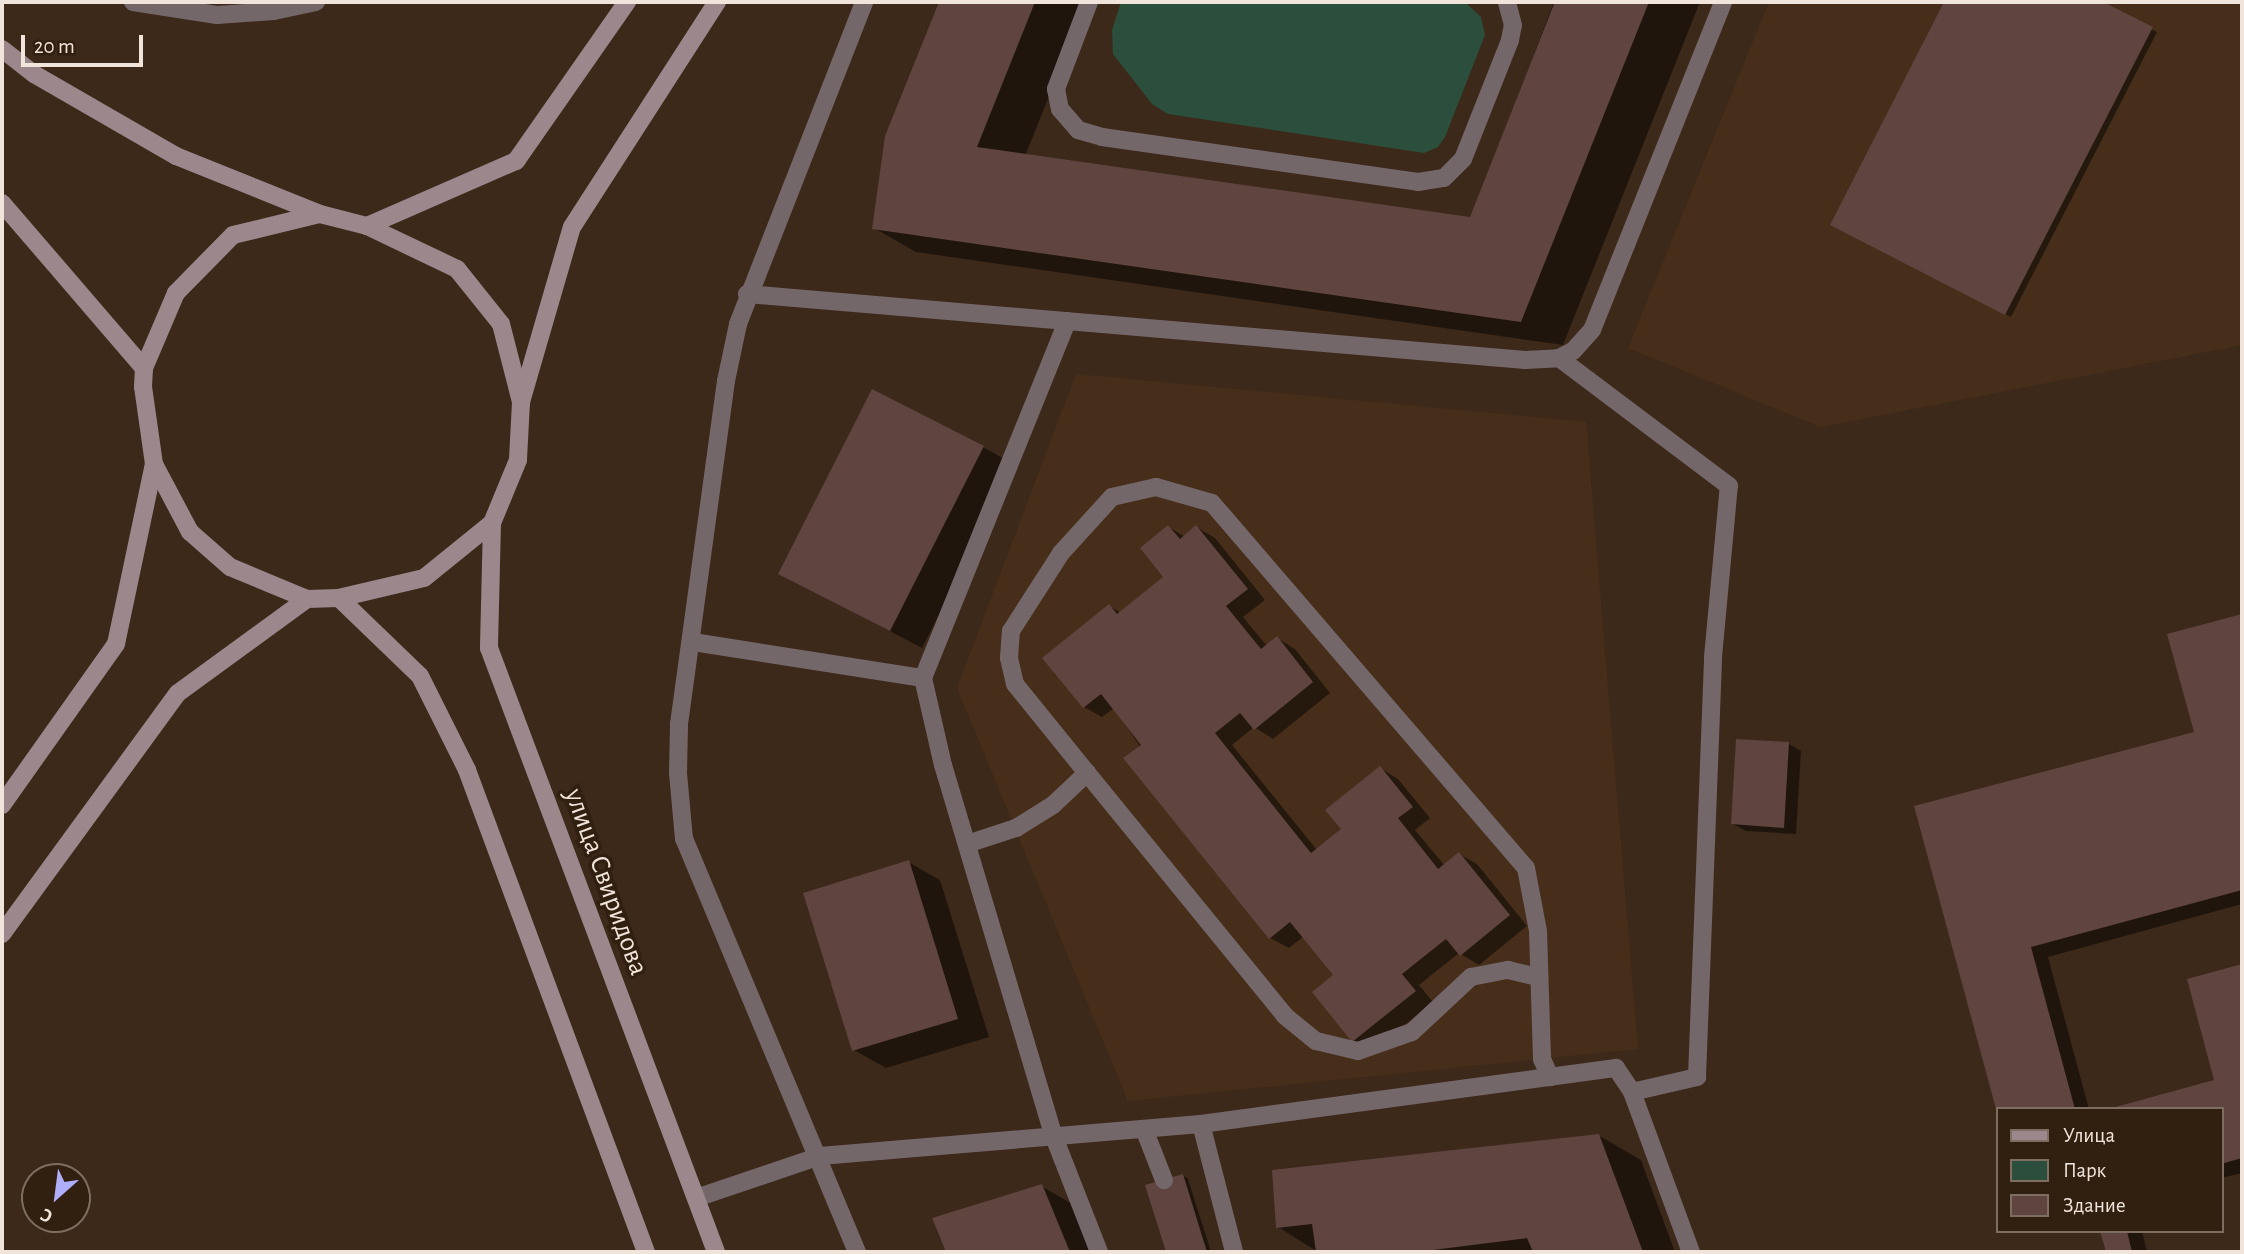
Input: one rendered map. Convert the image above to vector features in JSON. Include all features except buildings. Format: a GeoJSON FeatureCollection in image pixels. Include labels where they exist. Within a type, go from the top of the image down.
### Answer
{"type":"FeatureCollection","features":[{"type":"Feature","properties":{"kind":"main road"},"geometry":{"type":"LineString","coordinates":[[367,226],[516,161],[627,2]]}},
{"type":"Feature","properties":{"kind":"main road"},"geometry":{"type":"LineString","coordinates":[[154,464],[190,532],[200,541],[230,567],[307,600],[339,598],[424,578],[492,523],[518,460],[521,402],[572,227],[717,2]]}},
{"type":"Feature","properties":{"kind":"main road"},"geometry":{"type":"LineString","coordinates":[[2,49],[34,74],[176,156],[320,214],[367,226],[457,269],[501,324],[521,402]]}},
{"type":"Feature","properties":{"kind":"main road"},"geometry":{"type":"LineString","coordinates":[[2,203],[144,368]]}},
{"type":"Feature","properties":{"kind":"main road"},"geometry":{"type":"LineString","coordinates":[[2,805],[116,644],[154,464],[144,368],[176,293],[233,236],[320,214]]}},
{"type":"Feature","properties":{"kind":"main road","name":"улица Свиридова"},"geometry":{"type":"LineString","coordinates":[[492,523],[489,648],[716,1252]]}},
{"type":"Feature","properties":{"kind":"main road"},"geometry":{"type":"LineString","coordinates":[[339,598],[420,676],[467,770],[646,1252]]}},
{"type":"Feature","properties":{"kind":"main road"},"geometry":{"type":"LineString","coordinates":[[2,934],[178,693],[307,600]]}},
{"type":"Feature","properties":{"kind":"street"},"geometry":{"type":"LineString","coordinates":[[133,2],[217,15],[274,11],[316,2]]}},
{"type":"Feature","properties":{"kind":"street"},"geometry":{"type":"LineString","coordinates":[[857,1252],[820,1156],[684,839],[678,773],[679,724],[693,642],[726,381],[747,293],[864,2]]}},
{"type":"Feature","properties":{"kind":"street"},"geometry":{"type":"LineString","coordinates":[[1089,2],[1056,89],[1060,108],[1078,130],[1418,182],[1444,178],[1462,159],[1510,40],[1514,24],[1507,2]]}},
{"type":"Feature","properties":{"kind":"street"},"geometry":{"type":"LineString","coordinates":[[747,293],[1525,360],[1559,358],[1573,351],[1592,330],[1723,2]]}},
{"type":"Feature","properties":{"kind":"street"},"geometry":{"type":"LineString","coordinates":[[1067,321],[923,678],[967,844],[1054,1138],[1099,1252]]}},
{"type":"Feature","properties":{"kind":"street"},"geometry":{"type":"LineString","coordinates":[[1559,358],[1730,486],[1713,657],[1697,1077],[1632,1092]]}},
{"type":"Feature","properties":{"kind":"street"},"geometry":{"type":"LineString","coordinates":[[1539,977],[1508,970],[1471,977],[1412,1032],[1358,1051],[1316,1041],[1285,1016],[1015,684],[1009,658],[1011,631],[1061,553],[1112,497],[1156,488],[1212,503],[1526,868],[1538,931],[1542,1059],[1550,1077]]}},
{"type":"Feature","properties":{"kind":"street"},"geometry":{"type":"LineString","coordinates":[[693,642],[923,678]]}},
{"type":"Feature","properties":{"kind":"street"},"geometry":{"type":"LineString","coordinates":[[967,844],[1016,828],[1053,805],[1087,773]]}},
{"type":"Feature","properties":{"kind":"street"},"geometry":{"type":"LineString","coordinates":[[696,1198],[820,1156],[1201,1124],[1616,1068],[1632,1092],[1692,1252]]}},
{"type":"Feature","properties":{"kind":"street"},"geometry":{"type":"LineString","coordinates":[[1201,1124],[1234,1252]]}},
{"type":"Feature","properties":{"kind":"street"},"geometry":{"type":"LineString","coordinates":[[1144,1129],[1164,1180]]}},
{"type":"Feature","properties":{"kind":"shaded area"},"geometry":{"type":"Polygon","coordinates":[[[1769,2],[2242,2],[2242,345],[1821,427],[1628,348],[1769,2]]]}},
{"type":"Feature","properties":{"kind":"shaded area"},"geometry":{"type":"Polygon","coordinates":[[[1076,374],[1586,422],[1638,1049],[1128,1101],[957,688],[1076,374]]]}},
{"type":"Feature","properties":{"kind":"green space"},"geometry":{"type":"Polygon","coordinates":[[[1121,2],[1465,2],[1481,17],[1485,35],[1445,137],[1438,147],[1424,153],[1168,114],[1152,104],[1113,54],[1112,30],[1121,2]]]}}]}
